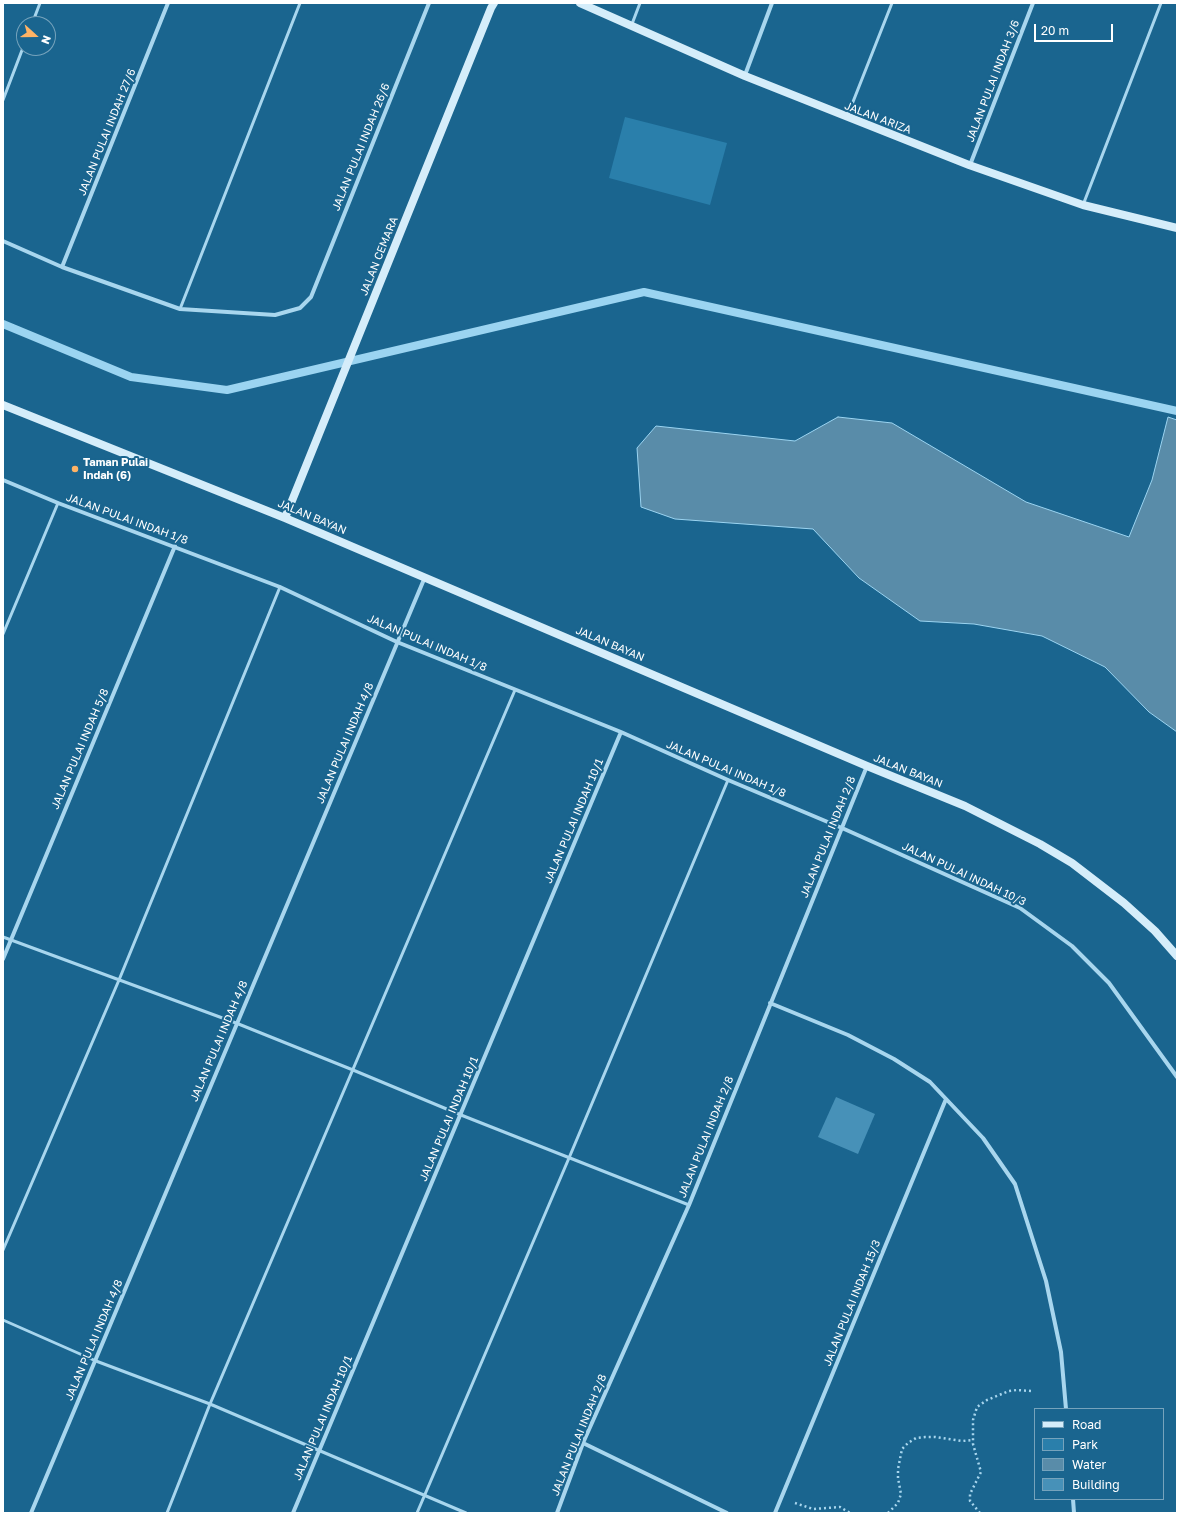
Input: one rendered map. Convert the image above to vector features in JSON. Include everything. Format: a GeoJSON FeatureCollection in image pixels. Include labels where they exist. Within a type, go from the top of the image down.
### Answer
{"type":"FeatureCollection","features":[{"type":"Feature","properties":{"kind":"street","name":"JALAN PULAI INDAH 27/6"},"geometry":{"type":"LineString","coordinates":[[62,268],[168,3]]}},
{"type":"Feature","properties":{"kind":"street","name":"JALAN PULAI INDAH 26/6"},"geometry":{"type":"LineString","coordinates":[[180,309],[275,315],[300,308],[311,297],[429,3]]}},
{"type":"Feature","properties":{"kind":"street","name":"JALAN CEMARA"},"geometry":{"type":"LineString","coordinates":[[285,518],[490,8],[494,3]]}},
{"type":"Feature","properties":{"kind":"street","name":"JALAN ARIZA"},"geometry":{"type":"LineString","coordinates":[[580,3],[744,76],[970,165],[1083,205],[1177,228]]}},
{"type":"Feature","properties":{"kind":"street"},"geometry":{"type":"LineString","coordinates":[[744,76],[772,3]]}},
{"type":"Feature","properties":{"kind":"street","name":"JALAN PULAI INDAH 3/6"},"geometry":{"type":"LineString","coordinates":[[970,165],[1033,3]]}},
{"type":"Feature","properties":{"kind":"street"},"geometry":{"type":"LineString","coordinates":[[3,241],[62,268],[180,309]]}},
{"type":"Feature","properties":{"kind":"street","name":"JALAN BAYAN"},"geometry":{"type":"LineString","coordinates":[[3,405],[285,518],[867,766],[966,806],[1040,844],[1072,863],[1124,903],[1155,931],[1177,956]]}},
{"type":"Feature","properties":{"kind":"street","name":"JALAN PULAI INDAH 1/8"},"geometry":{"type":"LineString","coordinates":[[3,480],[58,503],[280,586],[397,642],[620,732],[842,828]]}},
{"type":"Feature","properties":{"kind":"street","name":"JALAN PULAI INDAH 5/8"},"geometry":{"type":"LineString","coordinates":[[3,959],[175,546]]}},
{"type":"Feature","properties":{"kind":"street","name":"JALAN PULAI INDAH 4/8"},"geometry":{"type":"LineString","coordinates":[[31,1513],[425,577]]}},
{"type":"Feature","properties":{"kind":"street","name":"JALAN PULAI INDAH 10/1"},"geometry":{"type":"LineString","coordinates":[[293,1513],[461,1115],[620,732]]}},
{"type":"Feature","properties":{"kind":"street","name":"JALAN PULAI INDAH 2/8"},"geometry":{"type":"LineString","coordinates":[[557,1513],[583,1443],[689,1205],[867,766]]}},
{"type":"Feature","properties":{"kind":"street","name":"JALAN PULAI INDAH 10/3"},"geometry":{"type":"LineString","coordinates":[[842,828],[1020,908],[1072,946],[1109,983],[1177,1077]]}},
{"type":"Feature","properties":{"kind":"street"},"geometry":{"type":"LineString","coordinates":[[770,1003],[848,1035],[894,1059],[930,1082],[983,1138],[1015,1184],[1046,1281],[1061,1352],[1066,1408]]}},
{"type":"Feature","properties":{"kind":"street","name":"JALAN PULAI INDAH 15/3"},"geometry":{"type":"LineString","coordinates":[[776,1513],[946,1099]]}},
{"type":"Feature","properties":{"kind":"street"},"geometry":{"type":"LineString","coordinates":[[583,1443],[727,1513]]}},
{"type":"Feature","properties":{"kind":"street"},"geometry":{"type":"LineString","coordinates":[[1073,1500],[1074,1513]]}},
{"type":"Feature","properties":{"kind":"lane"},"geometry":{"type":"LineString","coordinates":[[35,16],[40,3]]}},
{"type":"Feature","properties":{"kind":"lane"},"geometry":{"type":"LineString","coordinates":[[180,309],[300,3]]}},
{"type":"Feature","properties":{"kind":"lane"},"geometry":{"type":"LineString","coordinates":[[631,26],[640,3]]}},
{"type":"Feature","properties":{"kind":"lane"},"geometry":{"type":"LineString","coordinates":[[847,117],[892,3]]}},
{"type":"Feature","properties":{"kind":"lane"},"geometry":{"type":"LineString","coordinates":[[1083,205],[1161,3]]}},
{"type":"Feature","properties":{"kind":"lane"},"geometry":{"type":"LineString","coordinates":[[3,100],[20,56]]}},
{"type":"Feature","properties":{"kind":"lane"},"geometry":{"type":"LineString","coordinates":[[3,634],[58,503]]}},
{"type":"Feature","properties":{"kind":"lane"},"geometry":{"type":"LineString","coordinates":[[3,1250],[119,980],[280,586]]}},
{"type":"Feature","properties":{"kind":"lane"},"geometry":{"type":"LineString","coordinates":[[167,1513],[210,1404],[515,690]]}},
{"type":"Feature","properties":{"kind":"lane"},"geometry":{"type":"LineString","coordinates":[[417,1513],[569,1158],[728,780]]}},
{"type":"Feature","properties":{"kind":"lane"},"geometry":{"type":"LineString","coordinates":[[3,937],[236,1023],[461,1115],[689,1205]]}},
{"type":"Feature","properties":{"kind":"lane"},"geometry":{"type":"LineString","coordinates":[[3,1320],[96,1361],[210,1404],[466,1513]]}},
{"type":"Feature","properties":{"kind":"path"},"geometry":{"type":"LineString","coordinates":[[980,1513],[970,1500],[970,1494],[981,1472],[975,1454],[974,1440],[973,1420],[977,1408],[996,1395],[1017,1390],[1031,1391]]}},
{"type":"Feature","properties":{"kind":"path"},"geometry":{"type":"LineString","coordinates":[[888,1513],[898,1503],[901,1494],[898,1469],[902,1449],[908,1443],[916,1438],[925,1437],[962,1441],[974,1440]]}},
{"type":"Feature","properties":{"kind":"path"},"geometry":{"type":"LineString","coordinates":[[790,1500],[813,1509],[840,1507],[850,1513]]}},
{"type":"Feature","properties":{"kind":"green space"},"geometry":{"type":"Polygon","coordinates":[[[625,117],[727,143],[710,205],[609,178],[625,117]]]}},
{"type":"Feature","properties":{"kind":"water"},"geometry":{"type":"Polygon","coordinates":[[[838,417],[892,423],[1026,502],[1129,537],[1152,480],[1168,417],[1177,420],[1177,732],[1149,712],[1105,667],[1042,636],[974,624],[920,621],[859,578],[813,529],[675,519],[641,507],[637,448],[656,426],[795,441],[838,417]]]}},
{"type":"Feature","properties":{"kind":"building"},"geometry":{"type":"Polygon","coordinates":[[[836,1097],[875,1114],[858,1154],[818,1137],[836,1097]]]}},
{"type":"Feature","properties":{"kind":"waterway"},"geometry":{"type":"LineString","coordinates":[[3,324],[131,377],[227,390],[644,292],[1177,411]]}},
{"type":"Feature","properties":{"kind":"place","name":"Taman Pulai Indah (6)"},"geometry":{"type":"Point","coordinates":[75,469]}}]}
